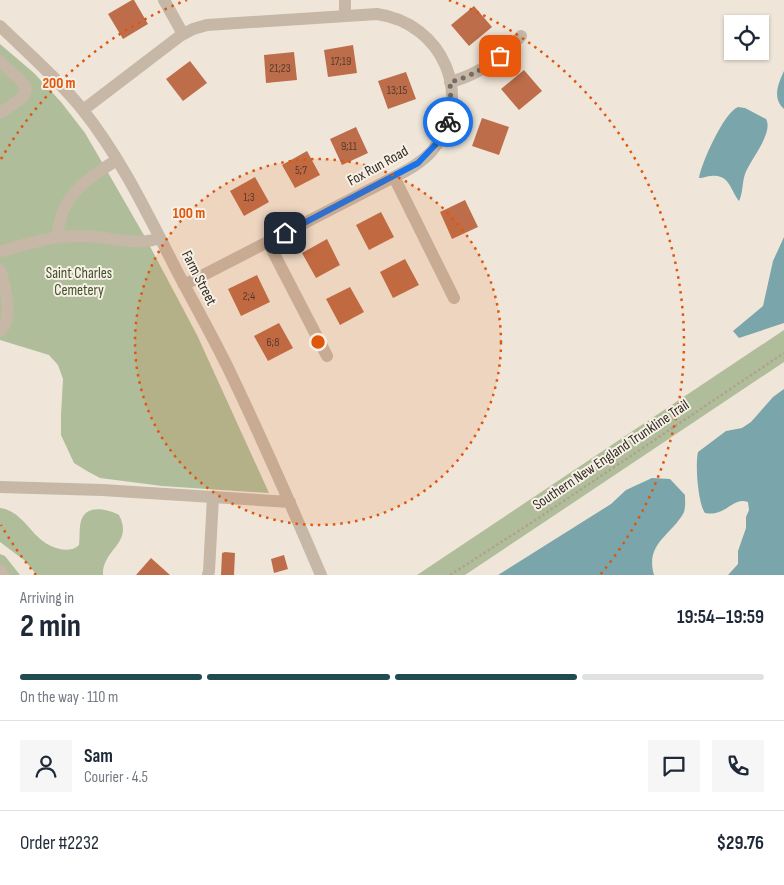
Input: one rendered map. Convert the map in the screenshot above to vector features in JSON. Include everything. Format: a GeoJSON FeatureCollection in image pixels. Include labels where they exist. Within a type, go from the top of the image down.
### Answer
{"type":"FeatureCollection","features":[{"type":"Feature","properties":{"kind":"street"},"geometry":{"type":"LineString","coordinates":[[164,0],[183,34]]}},
{"type":"Feature","properties":{"kind":"street"},"geometry":{"type":"LineString","coordinates":[[345,0],[345,15]]}},
{"type":"Feature","properties":{"kind":"street","name":"Fox Run Road"},"geometry":{"type":"LineString","coordinates":[[83,110],[183,34],[207,25],[345,15],[385,15],[417,29],[430,40],[440,54],[448,70],[452,96],[450,113],[441,137],[425,158],[394,177],[184,285]]}},
{"type":"Feature","properties":{"kind":"street","name":"Farm Street"},"geometry":{"type":"LineString","coordinates":[[0,26],[44,67],[83,110],[117,160],[229,371],[290,502],[321,575]]}},
{"type":"Feature","properties":{"kind":"street"},"geometry":{"type":"LineString","coordinates":[[450,82],[464,79],[489,65],[521,36]]}},
{"type":"Feature","properties":{"kind":"street"},"geometry":{"type":"LineString","coordinates":[[0,61],[26,88],[22,98],[0,113]]}},
{"type":"Feature","properties":{"kind":"street"},"geometry":{"type":"LineString","coordinates":[[57,236],[64,208],[71,198],[84,183],[101,169],[117,160]]}},
{"type":"Feature","properties":{"kind":"street"},"geometry":{"type":"LineString","coordinates":[[394,177],[454,298]]}},
{"type":"Feature","properties":{"kind":"street"},"geometry":{"type":"LineString","coordinates":[[0,264],[2,261],[1,249],[57,236],[84,236],[143,242],[160,238]]}},
{"type":"Feature","properties":{"kind":"street"},"geometry":{"type":"LineString","coordinates":[[268,242],[327,356]]}},
{"type":"Feature","properties":{"kind":"street"},"geometry":{"type":"LineString","coordinates":[[0,270],[8,311],[6,325],[0,330]]}},
{"type":"Feature","properties":{"kind":"street"},"geometry":{"type":"LineString","coordinates":[[0,487],[102,490],[290,502]]}},
{"type":"Feature","properties":{"kind":"street"},"geometry":{"type":"LineString","coordinates":[[208,575],[213,497]]}},
{"type":"Feature","properties":{"kind":"street"},"geometry":{"type":"LineString","coordinates":[[0,570],[3,575]]}},
{"type":"Feature","properties":{"kind":"path","name":"Southern New England Trunkline Trail"},"geometry":{"type":"LineString","coordinates":[[450,575],[534,521],[784,353]]}},
{"type":"Feature","properties":{"kind":"green space","name":"Saint Charles Cemetery"},"geometry":{"type":"Polygon","coordinates":[[[0,44],[34,73],[61,102],[85,133],[145,237],[197,335],[269,493],[162,486],[100,478],[87,471],[74,463],[61,435],[63,379],[58,365],[49,355],[0,340],[0,44]]]}},
{"type":"Feature","properties":{"kind":"green space"},"geometry":{"type":"Polygon","coordinates":[[[784,330],[784,362],[465,575],[417,575],[784,330]]]}},
{"type":"Feature","properties":{"kind":"green space"},"geometry":{"type":"Polygon","coordinates":[[[0,508],[16,515],[41,540],[63,550],[69,550],[79,545],[81,521],[87,512],[92,510],[109,511],[119,515],[123,525],[123,533],[107,559],[103,575],[37,575],[24,560],[0,542],[0,508]]]}},
{"type":"Feature","properties":{"kind":"green space"},"geometry":{"type":"Polygon","coordinates":[[[0,554],[5,556],[20,575],[0,575],[0,554]]]}},
{"type":"Feature","properties":{"kind":"water"},"geometry":{"type":"Polygon","coordinates":[[[784,71],[784,109],[778,100],[777,91],[784,71]]]}},
{"type":"Feature","properties":{"kind":"water"},"geometry":{"type":"Polygon","coordinates":[[[738,107],[745,108],[766,119],[768,125],[764,139],[745,174],[739,201],[726,180],[717,176],[699,178],[720,128],[732,111],[738,107]]]}},
{"type":"Feature","properties":{"kind":"water"},"geometry":{"type":"Polygon","coordinates":[[[784,237],[784,323],[739,338],[733,331],[763,306],[773,261],[784,237]]]}},
{"type":"Feature","properties":{"kind":"water"},"geometry":{"type":"Polygon","coordinates":[[[784,389],[784,575],[728,575],[738,564],[738,551],[746,528],[746,517],[749,510],[748,502],[738,502],[719,512],[705,513],[698,484],[698,452],[726,431],[742,428],[751,422],[773,397],[784,389]]]}},
{"type":"Feature","properties":{"kind":"water"},"geometry":{"type":"Polygon","coordinates":[[[652,478],[670,479],[685,495],[683,514],[660,541],[653,555],[654,575],[498,575],[611,504],[626,490],[652,478]]]}},
{"type":"Feature","properties":{"kind":"building"},"geometry":{"type":"Polygon","coordinates":[[[134,0],[148,24],[123,39],[108,14],[134,0]]]}},
{"type":"Feature","properties":{"kind":"building"},"geometry":{"type":"Polygon","coordinates":[[[474,6],[492,27],[469,46],[451,25],[474,6]]]}},
{"type":"Feature","properties":{"kind":"building"},"geometry":{"type":"Polygon","coordinates":[[[353,45],[357,73],[328,77],[324,50],[353,45]]]}},
{"type":"Feature","properties":{"kind":"building"},"geometry":{"type":"Polygon","coordinates":[[[294,52],[297,80],[266,83],[264,55],[294,52]]]}},
{"type":"Feature","properties":{"kind":"building"},"geometry":{"type":"Polygon","coordinates":[[[190,61],[207,83],[183,101],[166,79],[190,61]]]}},
{"type":"Feature","properties":{"kind":"building"},"geometry":{"type":"Polygon","coordinates":[[[524,70],[542,91],[519,110],[501,89],[524,70]]]}},
{"type":"Feature","properties":{"kind":"building"},"geometry":{"type":"Polygon","coordinates":[[[406,72],[416,99],[388,109],[378,81],[406,72]]]}},
{"type":"Feature","properties":{"kind":"building"},"geometry":{"type":"Polygon","coordinates":[[[482,118],[509,127],[499,155],[472,146],[482,118]]]}},
{"type":"Feature","properties":{"kind":"building"},"geometry":{"type":"Polygon","coordinates":[[[356,127],[368,153],[342,165],[330,139],[356,127]]]}},
{"type":"Feature","properties":{"kind":"building"},"geometry":{"type":"Polygon","coordinates":[[[307,151],[320,175],[295,188],[282,165],[307,151]]]}},
{"type":"Feature","properties":{"kind":"building"},"geometry":{"type":"Polygon","coordinates":[[[255,177],[269,202],[244,216],[230,191],[255,177]]]}},
{"type":"Feature","properties":{"kind":"building"},"geometry":{"type":"Polygon","coordinates":[[[465,200],[478,227],[452,239],[440,212],[465,200]]]}},
{"type":"Feature","properties":{"kind":"building"},"geometry":{"type":"Polygon","coordinates":[[[381,212],[394,237],[369,250],[356,225],[381,212]]]}},
{"type":"Feature","properties":{"kind":"building"},"geometry":{"type":"Polygon","coordinates":[[[327,239],[340,265],[316,278],[302,253],[327,239]]]}},
{"type":"Feature","properties":{"kind":"building"},"geometry":{"type":"Polygon","coordinates":[[[405,259],[419,285],[393,298],[380,272],[405,259]]]}},
{"type":"Feature","properties":{"kind":"building"},"geometry":{"type":"Polygon","coordinates":[[[257,275],[270,302],[241,316],[228,289],[257,275]]]}},
{"type":"Feature","properties":{"kind":"building"},"geometry":{"type":"Polygon","coordinates":[[[350,287],[364,312],[340,325],[326,299],[350,287]]]}},
{"type":"Feature","properties":{"kind":"building"},"geometry":{"type":"Polygon","coordinates":[[[279,323],[293,348],[268,361],[254,336],[279,323]]]}},
{"type":"Feature","properties":{"kind":"building"},"geometry":{"type":"Polygon","coordinates":[[[222,553],[235,553],[234,575],[221,575],[222,553]]]}},
{"type":"Feature","properties":{"kind":"building"},"geometry":{"type":"Polygon","coordinates":[[[284,555],[288,569],[274,573],[271,559],[284,555]]]}},
{"type":"Feature","properties":{"kind":"building"},"geometry":{"type":"Polygon","coordinates":[[[151,558],[170,575],[136,575],[151,558]]]}},
{"type":"Feature","properties":{"kind":"way so far"},"geometry":{"type":"LineString","coordinates":[[448,122],[452,96],[450,82],[464,79],[489,65],[500,56]]}},
{"type":"Feature","properties":{"kind":"route"},"geometry":{"type":"LineString","coordinates":[[285,233],[411,168],[431,151],[448,122]]}}]}
